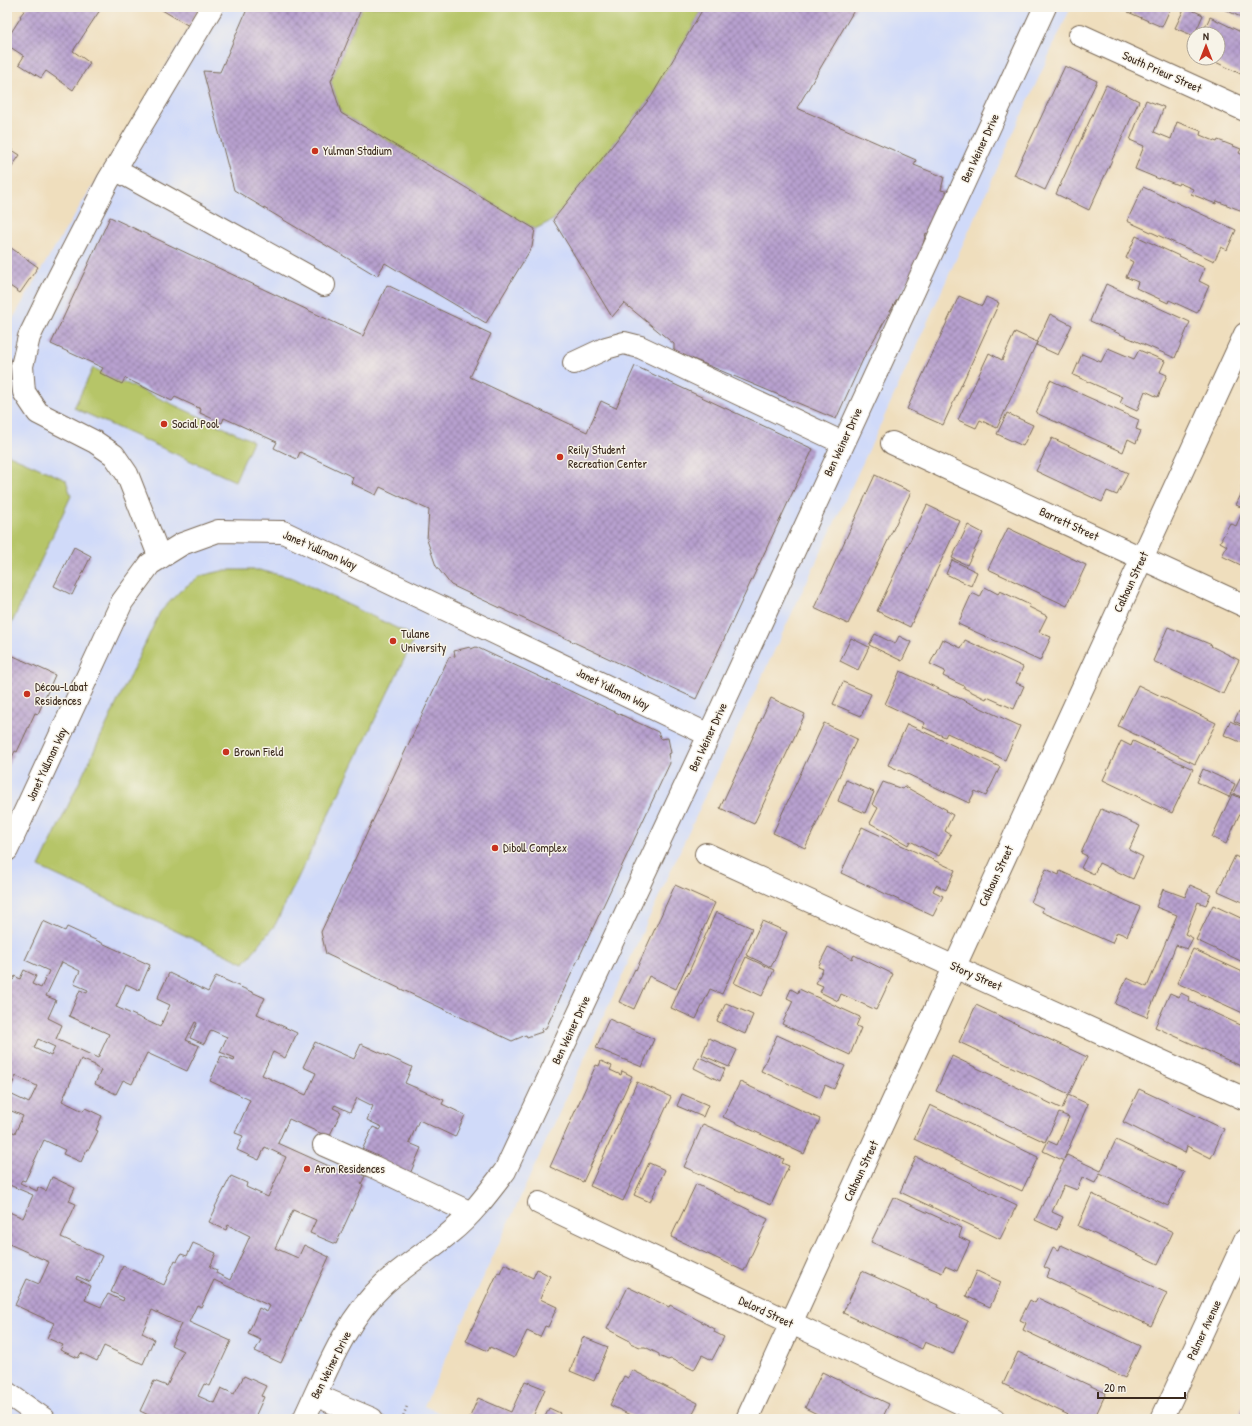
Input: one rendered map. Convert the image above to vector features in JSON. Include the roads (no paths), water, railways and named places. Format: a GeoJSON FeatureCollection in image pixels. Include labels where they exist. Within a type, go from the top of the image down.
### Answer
{"type":"FeatureCollection","features":[{"type":"Feature","properties":{"kind":"street"},"geometry":{"type":"LineString","coordinates":[[160,558],[127,474],[114,455],[95,442],[38,414],[24,392],[22,366],[29,337],[48,296],[115,169],[212,7]]}},
{"type":"Feature","properties":{"kind":"street","name":"Ben Weiner Drive"},"geometry":{"type":"LineString","coordinates":[[304,1419],[340,1342],[361,1309],[383,1284],[452,1232],[481,1203],[505,1171],[709,735],[1045,7]]}},
{"type":"Feature","properties":{"kind":"street","name":"South Prieur Street"},"geometry":{"type":"LineString","coordinates":[[1080,35],[1245,110]]}},
{"type":"Feature","properties":{"kind":"street"},"geometry":{"type":"LineString","coordinates":[[115,169],[324,285]]}},
{"type":"Feature","properties":{"kind":"street","name":"Calhoun Street"},"geometry":{"type":"LineString","coordinates":[[747,1419],[1245,334]]}},
{"type":"Feature","properties":{"kind":"street"},"geometry":{"type":"LineString","coordinates":[[574,362],[606,348],[624,343],[640,347],[843,443]]}},
{"type":"Feature","properties":{"kind":"street","name":"Barrett Street"},"geometry":{"type":"LineString","coordinates":[[892,443],[1245,606]]}},
{"type":"Feature","properties":{"kind":"street","name":"Janet Yullman Way"},"geometry":{"type":"LineString","coordinates":[[7,850],[122,602],[150,564],[182,544],[218,531],[283,532],[709,735]]}},
{"type":"Feature","properties":{"kind":"street","name":"Story Street"},"geometry":{"type":"LineString","coordinates":[[706,854],[1245,1099]]}},
{"type":"Feature","properties":{"kind":"street"},"geometry":{"type":"LineString","coordinates":[[324,1146],[374,1167],[471,1213]]}},
{"type":"Feature","properties":{"kind":"street","name":"Delord Street"},"geometry":{"type":"LineString","coordinates":[[539,1203],[994,1419]]}},
{"type":"Feature","properties":{"kind":"street","name":"Palmer Avenue"},"geometry":{"type":"LineString","coordinates":[[1162,1419],[1245,1240]]}},
{"type":"Feature","properties":{"kind":"street"},"geometry":{"type":"LineString","coordinates":[[7,1394],[32,1416]]}},
{"type":"Feature","properties":{"kind":"street"},"geometry":{"type":"LineString","coordinates":[[315,1395],[372,1419]]}},
{"type":"Feature","properties":{"kind":"place","name":"Yulman Stadium"},"geometry":{"type":"Point","coordinates":[315,151]}},
{"type":"Feature","properties":{"kind":"place","name":"Social Pool"},"geometry":{"type":"Point","coordinates":[164,424]}},
{"type":"Feature","properties":{"kind":"place","name":"Reily Student Recreation Center"},"geometry":{"type":"Point","coordinates":[560,457]}},
{"type":"Feature","properties":{"kind":"place","name":"Tulane University"},"geometry":{"type":"Point","coordinates":[393,641]}},
{"type":"Feature","properties":{"kind":"place","name":"Décou-Labat Residences"},"geometry":{"type":"Point","coordinates":[27,694]}},
{"type":"Feature","properties":{"kind":"place","name":"Brown Field"},"geometry":{"type":"Point","coordinates":[226,752]}},
{"type":"Feature","properties":{"kind":"place","name":"Diboll Complex"},"geometry":{"type":"Point","coordinates":[495,848]}},
{"type":"Feature","properties":{"kind":"place","name":"Aron Residences"},"geometry":{"type":"Point","coordinates":[307,1169]}}]}
